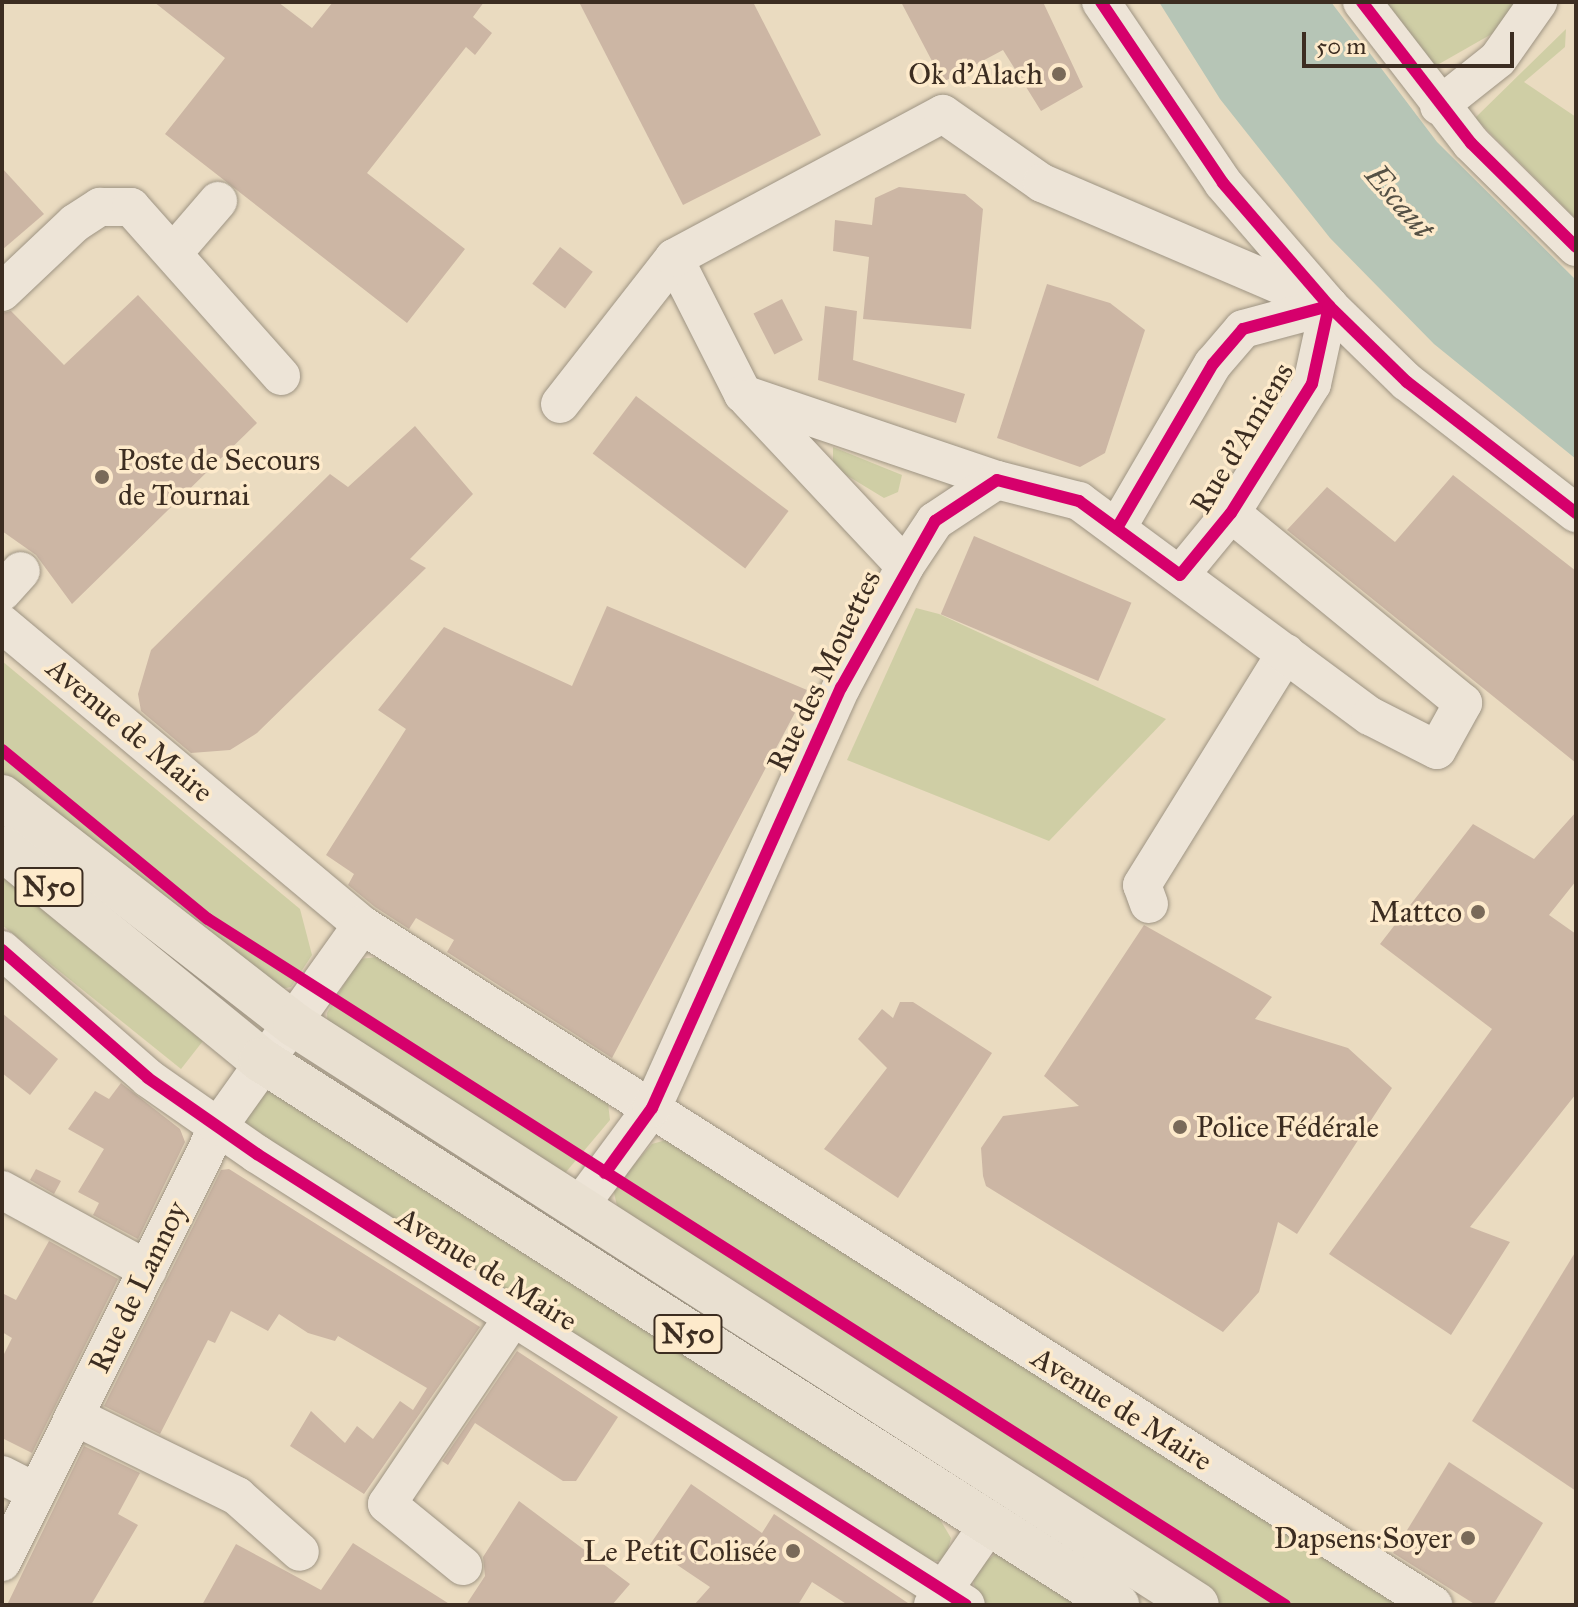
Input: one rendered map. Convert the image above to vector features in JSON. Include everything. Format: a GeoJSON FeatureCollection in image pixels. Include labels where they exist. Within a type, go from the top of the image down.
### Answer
{"type":"FeatureCollection","features":[{"type":"Feature","properties":{"kind":"main road","name":"N50"},"geometry":{"type":"LineString","coordinates":[[2,797],[295,1025],[1197,1605]]}},
{"type":"Feature","properties":{"kind":"main road","name":"Avenue de Maire"},"geometry":{"type":"LineString","coordinates":[[2,848],[261,1060],[1117,1605]]}},
{"type":"Feature","properties":{"kind":"street"},"geometry":{"type":"LineString","coordinates":[[1101,2],[1223,183],[1329,306],[1407,382],[1576,513]]}},
{"type":"Feature","properties":{"kind":"street"},"geometry":{"type":"LineString","coordinates":[[1362,2],[1439,106],[1576,247]]}},
{"type":"Feature","properties":{"kind":"street"},"geometry":{"type":"LineString","coordinates":[[1439,106],[1498,59],[1538,2]]}},
{"type":"Feature","properties":{"kind":"street"},"geometry":{"type":"LineString","coordinates":[[560,404],[674,258],[943,114],[1042,183],[1329,306]]}},
{"type":"Feature","properties":{"kind":"street"},"geometry":{"type":"LineString","coordinates":[[175,251],[218,201]]}},
{"type":"Feature","properties":{"kind":"street"},"geometry":{"type":"LineString","coordinates":[[2,292],[100,207],[131,207],[175,251],[281,376]]}},
{"type":"Feature","properties":{"kind":"street"},"geometry":{"type":"LineString","coordinates":[[674,258],[743,394],[905,566]]}},
{"type":"Feature","properties":{"kind":"street","name":"Rue d'Amiens"},"geometry":{"type":"LineString","coordinates":[[1117,528],[1213,364],[1243,329],[1329,306],[1312,384],[1231,513],[1180,575]]}},
{"type":"Feature","properties":{"kind":"street"},"geometry":{"type":"LineString","coordinates":[[743,394],[997,480],[1079,501],[1370,716],[1437,750],[1463,703],[1231,513]]}},
{"type":"Feature","properties":{"kind":"street","name":"Rue des Mouettes"},"geometry":{"type":"LineString","coordinates":[[652,1108],[841,688],[905,566],[935,521],[997,480]]}},
{"type":"Feature","properties":{"kind":"street","name":"Avenue de Maire"},"geometry":{"type":"LineString","coordinates":[[2,624],[362,925],[1433,1605]]}},
{"type":"Feature","properties":{"kind":"street"},"geometry":{"type":"LineString","coordinates":[[1149,904],[1142,885],[1286,653]]}},
{"type":"Feature","properties":{"kind":"street","name":"Rue de Lannoy"},"geometry":{"type":"LineString","coordinates":[[2,1562],[218,1127],[261,1060],[295,1025],[362,925]]}},
{"type":"Feature","properties":{"kind":"street","name":"Avenue de Maire"},"geometry":{"type":"LineString","coordinates":[[2,950],[148,1078],[218,1127],[514,1316],[947,1601]]}},
{"type":"Feature","properties":{"kind":"street"},"geometry":{"type":"LineString","coordinates":[[261,1060],[317,1070],[589,1250],[1158,1605]]}},
{"type":"Feature","properties":{"kind":"street"},"geometry":{"type":"LineString","coordinates":[[578,1208],[652,1108]]}},
{"type":"Feature","properties":{"kind":"street"},"geometry":{"type":"LineString","coordinates":[[2,1190],[148,1270]]}},
{"type":"Feature","properties":{"kind":"street","name":"Avenue de Maire"},"geometry":{"type":"LineString","coordinates":[[463,1566],[387,1504],[514,1316]]}},
{"type":"Feature","properties":{"kind":"street"},"geometry":{"type":"LineString","coordinates":[[74,1416],[237,1496],[300,1552]]}},
{"type":"Feature","properties":{"kind":"street"},"geometry":{"type":"LineString","coordinates":[[2,1475],[36,1492]]}},
{"type":"Feature","properties":{"kind":"street"},"geometry":{"type":"LineString","coordinates":[[947,1601],[989,1524]]}},
{"type":"Feature","properties":{"kind":"green space"},"geometry":{"type":"Polygon","coordinates":[[[1386,2],[1513,2],[1511,23],[1432,68],[1386,2]]]}},
{"type":"Feature","properties":{"kind":"green space"},"geometry":{"type":"Polygon","coordinates":[[[1566,29],[1565,47],[1524,82],[1576,117],[1576,219],[1475,118],[1566,29]]]}},
{"type":"Feature","properties":{"kind":"green space"},"geometry":{"type":"Polygon","coordinates":[[[833,447],[902,475],[898,492],[884,498],[833,467],[833,447]]]}},
{"type":"Feature","properties":{"kind":"green space"},"geometry":{"type":"Polygon","coordinates":[[[916,608],[939,614],[1166,719],[1049,841],[847,760],[916,608]]]}},
{"type":"Feature","properties":{"kind":"green space"},"geometry":{"type":"Polygon","coordinates":[[[2,661],[300,909],[312,955],[291,987],[266,992],[2,774],[2,661]]]}},
{"type":"Feature","properties":{"kind":"green space"},"geometry":{"type":"Polygon","coordinates":[[[2,867],[206,1037],[181,1069],[2,925],[2,867]]]}},
{"type":"Feature","properties":{"kind":"green space"},"geometry":{"type":"Polygon","coordinates":[[[378,957],[608,1103],[610,1120],[566,1172],[551,1173],[328,1032],[327,1013],[359,959],[378,957]]]}},
{"type":"Feature","properties":{"kind":"green space"},"geometry":{"type":"Polygon","coordinates":[[[273,1089],[932,1506],[951,1538],[945,1561],[927,1561],[239,1122],[256,1091],[273,1089]]]}},
{"type":"Feature","properties":{"kind":"green space"},"geometry":{"type":"Polygon","coordinates":[[[666,1140],[1406,1605],[1221,1605],[621,1224],[613,1188],[652,1144],[666,1140]]]}},
{"type":"Feature","properties":{"kind":"green space"},"geometry":{"type":"Polygon","coordinates":[[[998,1552],[1094,1605],[988,1605],[978,1599],[971,1573],[998,1552]]]}},
{"type":"Feature","properties":{"kind":"water","name":"Escaut"},"geometry":{"type":"Polygon","coordinates":[[[1159,2],[1331,2],[1437,142],[1576,280],[1576,459],[1434,344],[1330,238],[1220,99],[1159,2]]]}},
{"type":"Feature","properties":{"kind":"building"},"geometry":{"type":"Polygon","coordinates":[[[154,2],[278,2],[312,28],[333,2],[484,2],[473,17],[492,33],[475,55],[466,47],[367,173],[465,249],[407,323],[165,134],[225,58],[154,2]]]}},
{"type":"Feature","properties":{"kind":"building"},"geometry":{"type":"Polygon","coordinates":[[[579,2],[753,2],[821,135],[683,205],[579,2]]]}},
{"type":"Feature","properties":{"kind":"building"},"geometry":{"type":"Polygon","coordinates":[[[901,2],[1043,2],[1083,87],[1041,111],[1003,50],[943,82],[901,2]]]}},
{"type":"Feature","properties":{"kind":"building"},"geometry":{"type":"Polygon","coordinates":[[[2,168],[44,214],[2,250],[2,168]]]}},
{"type":"Feature","properties":{"kind":"building"},"geometry":{"type":"Polygon","coordinates":[[[899,187],[965,194],[983,209],[971,329],[863,319],[869,257],[833,251],[835,220],[872,225],[875,198],[899,187]]]}},
{"type":"Feature","properties":{"kind":"building"},"geometry":{"type":"Polygon","coordinates":[[[560,247],[593,272],[565,308],[532,284],[560,247]]]}},
{"type":"Feature","properties":{"kind":"building"},"geometry":{"type":"Polygon","coordinates":[[[1047,284],[1110,303],[1145,330],[1105,453],[1080,467],[997,438],[1047,284]]]}},
{"type":"Feature","properties":{"kind":"building","name":"Poste de Secours de Tournai"},"geometry":{"type":"Polygon","coordinates":[[[138,295],[257,423],[72,604],[36,555],[2,531],[2,313],[11,311],[64,365],[138,295]]]}},
{"type":"Feature","properties":{"kind":"building"},"geometry":{"type":"Polygon","coordinates":[[[782,299],[803,340],[774,355],[753,314],[782,299]]]}},
{"type":"Feature","properties":{"kind":"building"},"geometry":{"type":"Polygon","coordinates":[[[825,306],[857,311],[853,360],[965,394],[956,423],[818,380],[825,306]]]}},
{"type":"Feature","properties":{"kind":"building"},"geometry":{"type":"Polygon","coordinates":[[[636,396],[789,511],[745,568],[593,454],[636,396]]]}},
{"type":"Feature","properties":{"kind":"building"},"geometry":{"type":"Polygon","coordinates":[[[415,426],[473,494],[410,559],[426,568],[257,733],[230,750],[191,753],[141,711],[138,694],[151,650],[330,474],[348,487],[415,426]]]}},
{"type":"Feature","properties":{"kind":"building"},"geometry":{"type":"Polygon","coordinates":[[[1453,475],[1576,571],[1576,763],[1287,530],[1327,487],[1395,542],[1453,475]]]}},
{"type":"Feature","properties":{"kind":"building"},"geometry":{"type":"Polygon","coordinates":[[[974,536],[1131,603],[1098,681],[941,614],[974,536]]]}},
{"type":"Feature","properties":{"kind":"building"},"geometry":{"type":"Polygon","coordinates":[[[607,606],[807,690],[612,1058],[447,952],[454,940],[416,918],[409,929],[375,907],[348,885],[354,874],[326,855],[406,729],[378,710],[444,627],[572,686],[607,606]]]}},
{"type":"Feature","properties":{"kind":"building"},"geometry":{"type":"Polygon","coordinates":[[[1576,812],[1576,881],[1549,915],[1576,934],[1576,1094],[1470,1227],[1510,1242],[1451,1335],[1329,1254],[1492,1029],[1380,944],[1473,824],[1534,859],[1576,812]]]}},
{"type":"Feature","properties":{"kind":"building","name":"Police Fédérale"},"geometry":{"type":"Polygon","coordinates":[[[1144,925],[1272,997],[1255,1019],[1348,1048],[1392,1088],[1297,1234],[1278,1222],[1259,1292],[1223,1332],[986,1186],[983,1176],[981,1148],[1003,1116],[1079,1106],[1044,1076],[1144,925]]]}},
{"type":"Feature","properties":{"kind":"building"},"geometry":{"type":"Polygon","coordinates":[[[900,1002],[913,1002],[992,1053],[898,1198],[824,1149],[887,1068],[858,1039],[882,1009],[893,1018],[900,1002]]]}},
{"type":"Feature","properties":{"kind":"building"},"geometry":{"type":"Polygon","coordinates":[[[2,1013],[58,1059],[30,1095],[2,1073],[2,1013]]]}},
{"type":"Feature","properties":{"kind":"building"},"geometry":{"type":"Polygon","coordinates":[[[121,1083],[180,1129],[185,1142],[138,1239],[93,1215],[99,1203],[78,1192],[104,1149],[68,1129],[95,1091],[109,1099],[121,1083]]]}},
{"type":"Feature","properties":{"kind":"building"},"geometry":{"type":"Polygon","coordinates":[[[36,1169],[61,1181],[54,1194],[30,1180],[36,1169]]]}},
{"type":"Feature","properties":{"kind":"building"},"geometry":{"type":"Polygon","coordinates":[[[229,1169],[480,1327],[364,1494],[290,1446],[311,1411],[345,1443],[357,1426],[373,1439],[400,1401],[413,1410],[427,1388],[338,1336],[335,1341],[308,1333],[279,1314],[268,1331],[231,1311],[215,1343],[208,1340],[160,1434],[104,1406],[221,1170],[229,1169]]]}},
{"type":"Feature","properties":{"kind":"building"},"geometry":{"type":"Polygon","coordinates":[[[49,1241],[118,1279],[32,1453],[2,1438],[2,1358],[12,1338],[2,1332],[2,1293],[16,1300],[49,1241]]]}},
{"type":"Feature","properties":{"kind":"building"},"geometry":{"type":"Polygon","coordinates":[[[1576,1251],[1576,1491],[1472,1421],[1576,1251]]]}},
{"type":"Feature","properties":{"kind":"building"},"geometry":{"type":"Polygon","coordinates":[[[517,1351],[618,1417],[576,1481],[563,1481],[475,1423],[448,1465],[442,1461],[517,1351]]]}},
{"type":"Feature","properties":{"kind":"building"},"geometry":{"type":"Polygon","coordinates":[[[84,1446],[140,1473],[118,1514],[138,1525],[91,1605],[7,1605],[84,1446]]]}},
{"type":"Feature","properties":{"kind":"building","name":"Dapsens·Soyer"},"geometry":{"type":"Polygon","coordinates":[[[1449,1462],[1543,1523],[1493,1605],[1476,1605],[1393,1553],[1449,1462]]]}},
{"type":"Feature","properties":{"kind":"building"},"geometry":{"type":"Polygon","coordinates":[[[691,1484],[762,1533],[774,1514],[911,1605],[848,1605],[812,1582],[798,1605],[694,1605],[710,1587],[649,1546],[691,1484]]]}},
{"type":"Feature","properties":{"kind":"building"},"geometry":{"type":"Polygon","coordinates":[[[519,1501],[630,1584],[612,1605],[466,1605],[485,1576],[483,1557],[519,1501]]]}},
{"type":"Feature","properties":{"kind":"building"},"geometry":{"type":"Polygon","coordinates":[[[353,1543],[451,1605],[202,1605],[236,1544],[321,1590],[353,1543]]]}},
{"type":"Feature","properties":{"kind":"cycle path"},"geometry":{"type":"LineString","coordinates":[[1101,2],[1223,183],[1329,306],[1407,382],[1576,513]]}},
{"type":"Feature","properties":{"kind":"cycle path"},"geometry":{"type":"LineString","coordinates":[[1362,2],[1471,143],[1576,247]]}},
{"type":"Feature","properties":{"kind":"cycle path"},"geometry":{"type":"LineString","coordinates":[[1117,528],[1213,364],[1243,329],[1329,306]]}},
{"type":"Feature","properties":{"kind":"cycle path"},"geometry":{"type":"LineString","coordinates":[[605,1173],[652,1108],[841,688],[935,521],[997,480],[1079,501],[1180,575],[1231,513],[1312,384],[1329,306]]}},
{"type":"Feature","properties":{"kind":"cycle path"},"geometry":{"type":"LineString","coordinates":[[2,750],[208,919],[1285,1605]]}},
{"type":"Feature","properties":{"kind":"cycle path"},"geometry":{"type":"LineString","coordinates":[[2,950],[148,1078],[257,1154],[966,1605]]}},
{"type":"Feature","properties":{"kind":"place","name":"Ok d'Alach"},"geometry":{"type":"Point","coordinates":[1059,74]}},
{"type":"Feature","properties":{"kind":"place","name":"Poste de Secours de Tournai"},"geometry":{"type":"Point","coordinates":[102,477]}},
{"type":"Feature","properties":{"kind":"place","name":"Mattco"},"geometry":{"type":"Point","coordinates":[1478,912]}},
{"type":"Feature","properties":{"kind":"place","name":"Police Fédérale"},"geometry":{"type":"Point","coordinates":[1180,1127]}},
{"type":"Feature","properties":{"kind":"place","name":"Dapsens·Soyer"},"geometry":{"type":"Point","coordinates":[1468,1538]}},
{"type":"Feature","properties":{"kind":"place","name":"Le Petit Colisée"},"geometry":{"type":"Point","coordinates":[793,1551]}}]}
